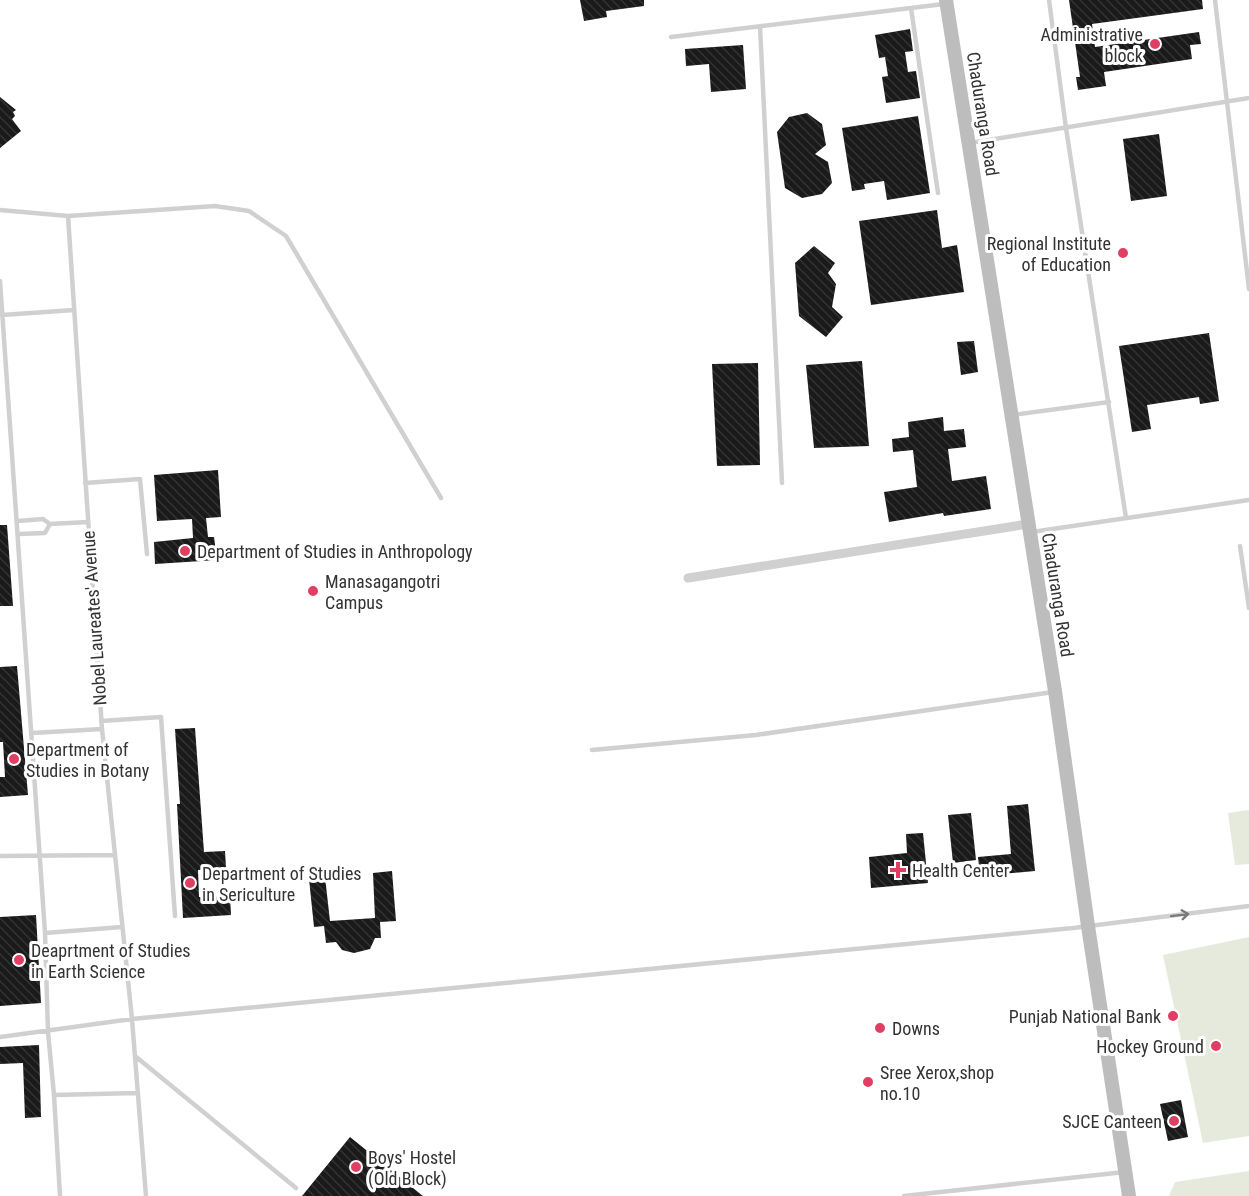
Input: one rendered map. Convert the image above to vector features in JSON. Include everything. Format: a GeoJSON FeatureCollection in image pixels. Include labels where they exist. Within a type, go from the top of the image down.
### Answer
{"type":"FeatureCollection","features":[{"type":"Feature","properties":{"kind":"street","name":"Chaduranga Road"},"geometry":{"type":"LineString","coordinates":[[946,2],[1055,692],[1129,1196]]}},
{"type":"Feature","properties":{"kind":"street"},"geometry":{"type":"LineString","coordinates":[[687,578],[1029,528]]}},
{"type":"Feature","properties":{"kind":"lane"},"geometry":{"type":"LineString","coordinates":[[1049,0],[1066,128],[1126,518]]}},
{"type":"Feature","properties":{"kind":"lane"},"geometry":{"type":"LineString","coordinates":[[1215,0],[1249,289]]}},
{"type":"Feature","properties":{"kind":"lane"},"geometry":{"type":"LineString","coordinates":[[670,37],[946,2]]}},
{"type":"Feature","properties":{"kind":"lane"},"geometry":{"type":"LineString","coordinates":[[911,8],[938,194]]}},
{"type":"Feature","properties":{"kind":"lane"},"geometry":{"type":"LineString","coordinates":[[760,26],[782,483]]}},
{"type":"Feature","properties":{"kind":"lane"},"geometry":{"type":"LineString","coordinates":[[969,143],[1249,98]]}},
{"type":"Feature","properties":{"kind":"lane"},"geometry":{"type":"LineString","coordinates":[[0,210],[68,216],[215,206],[249,211],[286,236],[441,498]]}},
{"type":"Feature","properties":{"kind":"lane","name":"Nobel Laureates' Avenue"},"geometry":{"type":"LineString","coordinates":[[68,216],[101,721],[132,1019],[146,1196]]}},
{"type":"Feature","properties":{"kind":"lane"},"geometry":{"type":"LineString","coordinates":[[0,281],[19,534],[45,933],[48,1032],[60,1196]]}},
{"type":"Feature","properties":{"kind":"lane"},"geometry":{"type":"LineString","coordinates":[[2,315],[74,310]]}},
{"type":"Feature","properties":{"kind":"lane"},"geometry":{"type":"LineString","coordinates":[[1012,415],[1109,402]]}},
{"type":"Feature","properties":{"kind":"lane"},"geometry":{"type":"LineString","coordinates":[[85,483],[140,479],[147,554]]}},
{"type":"Feature","properties":{"kind":"lane"},"geometry":{"type":"LineString","coordinates":[[1029,528],[1126,518],[1249,500]]}},
{"type":"Feature","properties":{"kind":"lane"},"geometry":{"type":"LineString","coordinates":[[18,520],[43,519],[50,524],[88,522]]}},
{"type":"Feature","properties":{"kind":"lane"},"geometry":{"type":"LineString","coordinates":[[19,534],[45,533],[50,524]]}},
{"type":"Feature","properties":{"kind":"lane"},"geometry":{"type":"LineString","coordinates":[[1240,546],[1249,608]]}},
{"type":"Feature","properties":{"kind":"lane"},"geometry":{"type":"LineString","coordinates":[[592,750],[756,735],[1055,692]]}},
{"type":"Feature","properties":{"kind":"lane"},"geometry":{"type":"LineString","coordinates":[[101,721],[161,717],[175,916]]}},
{"type":"Feature","properties":{"kind":"lane"},"geometry":{"type":"LineString","coordinates":[[32,733],[102,729]]}},
{"type":"Feature","properties":{"kind":"lane"},"geometry":{"type":"LineString","coordinates":[[0,856],[115,855]]}},
{"type":"Feature","properties":{"kind":"lane"},"geometry":{"type":"LineString","coordinates":[[0,1037],[132,1019],[1088,926],[1249,906]]}},
{"type":"Feature","properties":{"kind":"lane"},"geometry":{"type":"LineString","coordinates":[[45,933],[122,927]]}},
{"type":"Feature","properties":{"kind":"lane"},"geometry":{"type":"LineString","coordinates":[[135,1056],[296,1188]]}},
{"type":"Feature","properties":{"kind":"lane"},"geometry":{"type":"LineString","coordinates":[[54,1095],[138,1093]]}},
{"type":"Feature","properties":{"kind":"lane"},"geometry":{"type":"LineString","coordinates":[[904,1196],[1125,1172]]}},
{"type":"Feature","properties":{"kind":"shaded area"},"geometry":{"type":"Polygon","coordinates":[[[1249,810],[1249,864],[1235,865],[1228,813],[1249,810]]]}},
{"type":"Feature","properties":{"kind":"shaded area","name":"Hockey Ground"},"geometry":{"type":"Polygon","coordinates":[[[1249,937],[1249,1136],[1203,1143],[1163,955],[1249,937]]]}},
{"type":"Feature","properties":{"kind":"shaded area"},"geometry":{"type":"Polygon","coordinates":[[[1249,1171],[1249,1196],[1169,1196],[1175,1182],[1249,1171]]]}},
{"type":"Feature","properties":{"kind":"building"},"geometry":{"type":"Polygon","coordinates":[[[580,0],[644,0],[644,6],[606,11],[607,17],[584,21],[580,0]]]}},
{"type":"Feature","properties":{"kind":"building","name":"Administrative block"},"geometry":{"type":"Polygon","coordinates":[[[1069,0],[1202,0],[1203,9],[1092,24],[1095,47],[1199,32],[1201,44],[1190,45],[1192,59],[1104,72],[1106,86],[1078,90],[1076,77],[1080,77],[1069,0]]]}},
{"type":"Feature","properties":{"kind":"building"},"geometry":{"type":"Polygon","coordinates":[[[910,29],[913,51],[905,52],[908,72],[916,71],[920,98],[886,103],[882,77],[888,76],[885,57],[879,58],[875,35],[910,29]]]}},
{"type":"Feature","properties":{"kind":"building"},"geometry":{"type":"Polygon","coordinates":[[[743,45],[746,89],[711,92],[709,64],[686,66],[685,49],[743,45]]]}},
{"type":"Feature","properties":{"kind":"building"},"geometry":{"type":"Polygon","coordinates":[[[0,97],[16,110],[13,112],[15,116],[12,119],[21,131],[0,148],[0,97]]]}},
{"type":"Feature","properties":{"kind":"building"},"geometry":{"type":"Polygon","coordinates":[[[807,113],[822,124],[826,145],[815,154],[828,162],[832,183],[822,194],[802,198],[785,188],[777,132],[789,117],[807,113]]]}},
{"type":"Feature","properties":{"kind":"building"},"geometry":{"type":"Polygon","coordinates":[[[918,116],[930,193],[887,200],[884,181],[864,184],[865,189],[852,191],[842,128],[918,116]]]}},
{"type":"Feature","properties":{"kind":"building"},"geometry":{"type":"Polygon","coordinates":[[[1159,134],[1167,196],[1131,201],[1123,139],[1159,134]]]}},
{"type":"Feature","properties":{"kind":"building"},"geometry":{"type":"Polygon","coordinates":[[[937,210],[942,248],[957,245],[964,292],[871,305],[859,221],[937,210]]]}},
{"type":"Feature","properties":{"kind":"building"},"geometry":{"type":"Polygon","coordinates":[[[814,246],[835,263],[828,273],[836,284],[832,307],[843,317],[826,337],[799,316],[795,263],[814,246]]]}},
{"type":"Feature","properties":{"kind":"building"},"geometry":{"type":"Polygon","coordinates":[[[1209,333],[1219,401],[1200,404],[1199,397],[1147,405],[1151,429],[1132,432],[1119,346],[1209,333]]]}},
{"type":"Feature","properties":{"kind":"building"},"geometry":{"type":"Polygon","coordinates":[[[974,341],[978,372],[961,375],[957,342],[974,341]]]}},
{"type":"Feature","properties":{"kind":"building"},"geometry":{"type":"Polygon","coordinates":[[[862,361],[869,446],[814,448],[806,365],[862,361]]]}},
{"type":"Feature","properties":{"kind":"building"},"geometry":{"type":"Polygon","coordinates":[[[758,363],[760,465],[717,466],[712,364],[758,363]]]}},
{"type":"Feature","properties":{"kind":"building"},"geometry":{"type":"Polygon","coordinates":[[[943,417],[944,431],[964,429],[966,447],[948,449],[952,481],[986,476],[991,509],[944,516],[943,513],[889,522],[884,492],[917,487],[913,450],[893,452],[892,439],[909,437],[908,422],[943,417]]]}},
{"type":"Feature","properties":{"kind":"building"},"geometry":{"type":"Polygon","coordinates":[[[218,470],[221,517],[206,518],[208,537],[214,537],[217,560],[155,564],[154,542],[193,538],[192,519],[157,521],[154,475],[218,470]]]}},
{"type":"Feature","properties":{"kind":"building"},"geometry":{"type":"Polygon","coordinates":[[[0,525],[7,525],[13,606],[0,606],[0,525]]]}},
{"type":"Feature","properties":{"kind":"building","name":"Department of Studies in Botany"},"geometry":{"type":"Polygon","coordinates":[[[17,666],[28,795],[0,797],[0,777],[5,777],[3,742],[0,742],[0,667],[17,666]]]}},
{"type":"Feature","properties":{"kind":"building"},"geometry":{"type":"Polygon","coordinates":[[[195,728],[204,852],[225,851],[226,868],[198,870],[199,897],[230,896],[231,915],[183,918],[177,804],[180,804],[175,729],[195,728]]]}},
{"type":"Feature","properties":{"kind":"building"},"geometry":{"type":"Polygon","coordinates":[[[1028,804],[1035,871],[980,876],[978,857],[1011,854],[1007,806],[1028,804]]]}},
{"type":"Feature","properties":{"kind":"building"},"geometry":{"type":"Polygon","coordinates":[[[971,813],[976,860],[953,863],[948,815],[971,813]]]}},
{"type":"Feature","properties":{"kind":"building","name":"Health Center"},"geometry":{"type":"Polygon","coordinates":[[[923,833],[928,883],[871,888],[869,857],[907,853],[906,834],[923,833]]]}},
{"type":"Feature","properties":{"kind":"building"},"geometry":{"type":"Polygon","coordinates":[[[392,871],[396,921],[380,922],[381,938],[375,938],[370,949],[354,953],[342,950],[336,942],[326,943],[324,926],[314,927],[309,879],[325,877],[330,921],[375,918],[373,873],[392,871]]]}},
{"type":"Feature","properties":{"kind":"building","name":"Deaprtment of Studies in Earth Science"},"geometry":{"type":"Polygon","coordinates":[[[36,915],[41,1003],[0,1006],[0,917],[36,915]]]}},
{"type":"Feature","properties":{"kind":"building"},"geometry":{"type":"Polygon","coordinates":[[[39,1045],[41,1117],[25,1118],[23,1063],[0,1064],[0,1047],[39,1045]]]}},
{"type":"Feature","properties":{"kind":"building","name":"SJCE Canteen"},"geometry":{"type":"Polygon","coordinates":[[[1181,1100],[1188,1137],[1168,1141],[1160,1104],[1181,1100]]]}},
{"type":"Feature","properties":{"kind":"building","name":"Boys' Hostel (Old Block)"},"geometry":{"type":"Polygon","coordinates":[[[350,1137],[423,1196],[302,1196],[350,1137]]]}},
{"type":"Feature","properties":{"kind":"place","name":"Administrative block"},"geometry":{"type":"Point","coordinates":[1155,44]}},
{"type":"Feature","properties":{"kind":"place","name":"Regional Institute of Education"},"geometry":{"type":"Point","coordinates":[1123,253]}},
{"type":"Feature","properties":{"kind":"place","name":"Department of Studies in Anthropology"},"geometry":{"type":"Point","coordinates":[185,551]}},
{"type":"Feature","properties":{"kind":"place","name":"Manasagangotri Campus"},"geometry":{"type":"Point","coordinates":[313,591]}},
{"type":"Feature","properties":{"kind":"place","name":"Department of Studies in Botany"},"geometry":{"type":"Point","coordinates":[14,759]}},
{"type":"Feature","properties":{"kind":"place","name":"Health Center"},"geometry":{"type":"Point","coordinates":[898,870]}},
{"type":"Feature","properties":{"kind":"place","name":"Department of Studies in Sericulture"},"geometry":{"type":"Point","coordinates":[190,883]}},
{"type":"Feature","properties":{"kind":"place","name":"Deaprtment of Studies in Earth Science"},"geometry":{"type":"Point","coordinates":[19,960]}},
{"type":"Feature","properties":{"kind":"place","name":"Punjab National Bank"},"geometry":{"type":"Point","coordinates":[1173,1016]}},
{"type":"Feature","properties":{"kind":"place","name":"Downs"},"geometry":{"type":"Point","coordinates":[880,1028]}},
{"type":"Feature","properties":{"kind":"place","name":"Hockey Ground"},"geometry":{"type":"Point","coordinates":[1216,1046]}},
{"type":"Feature","properties":{"kind":"place","name":"Sree Xerox,shop no.10"},"geometry":{"type":"Point","coordinates":[868,1082]}},
{"type":"Feature","properties":{"kind":"place","name":"SJCE Canteen"},"geometry":{"type":"Point","coordinates":[1174,1121]}},
{"type":"Feature","properties":{"kind":"place","name":"Boys' Hostel (Old Block)"},"geometry":{"type":"Point","coordinates":[356,1167]}}]}
